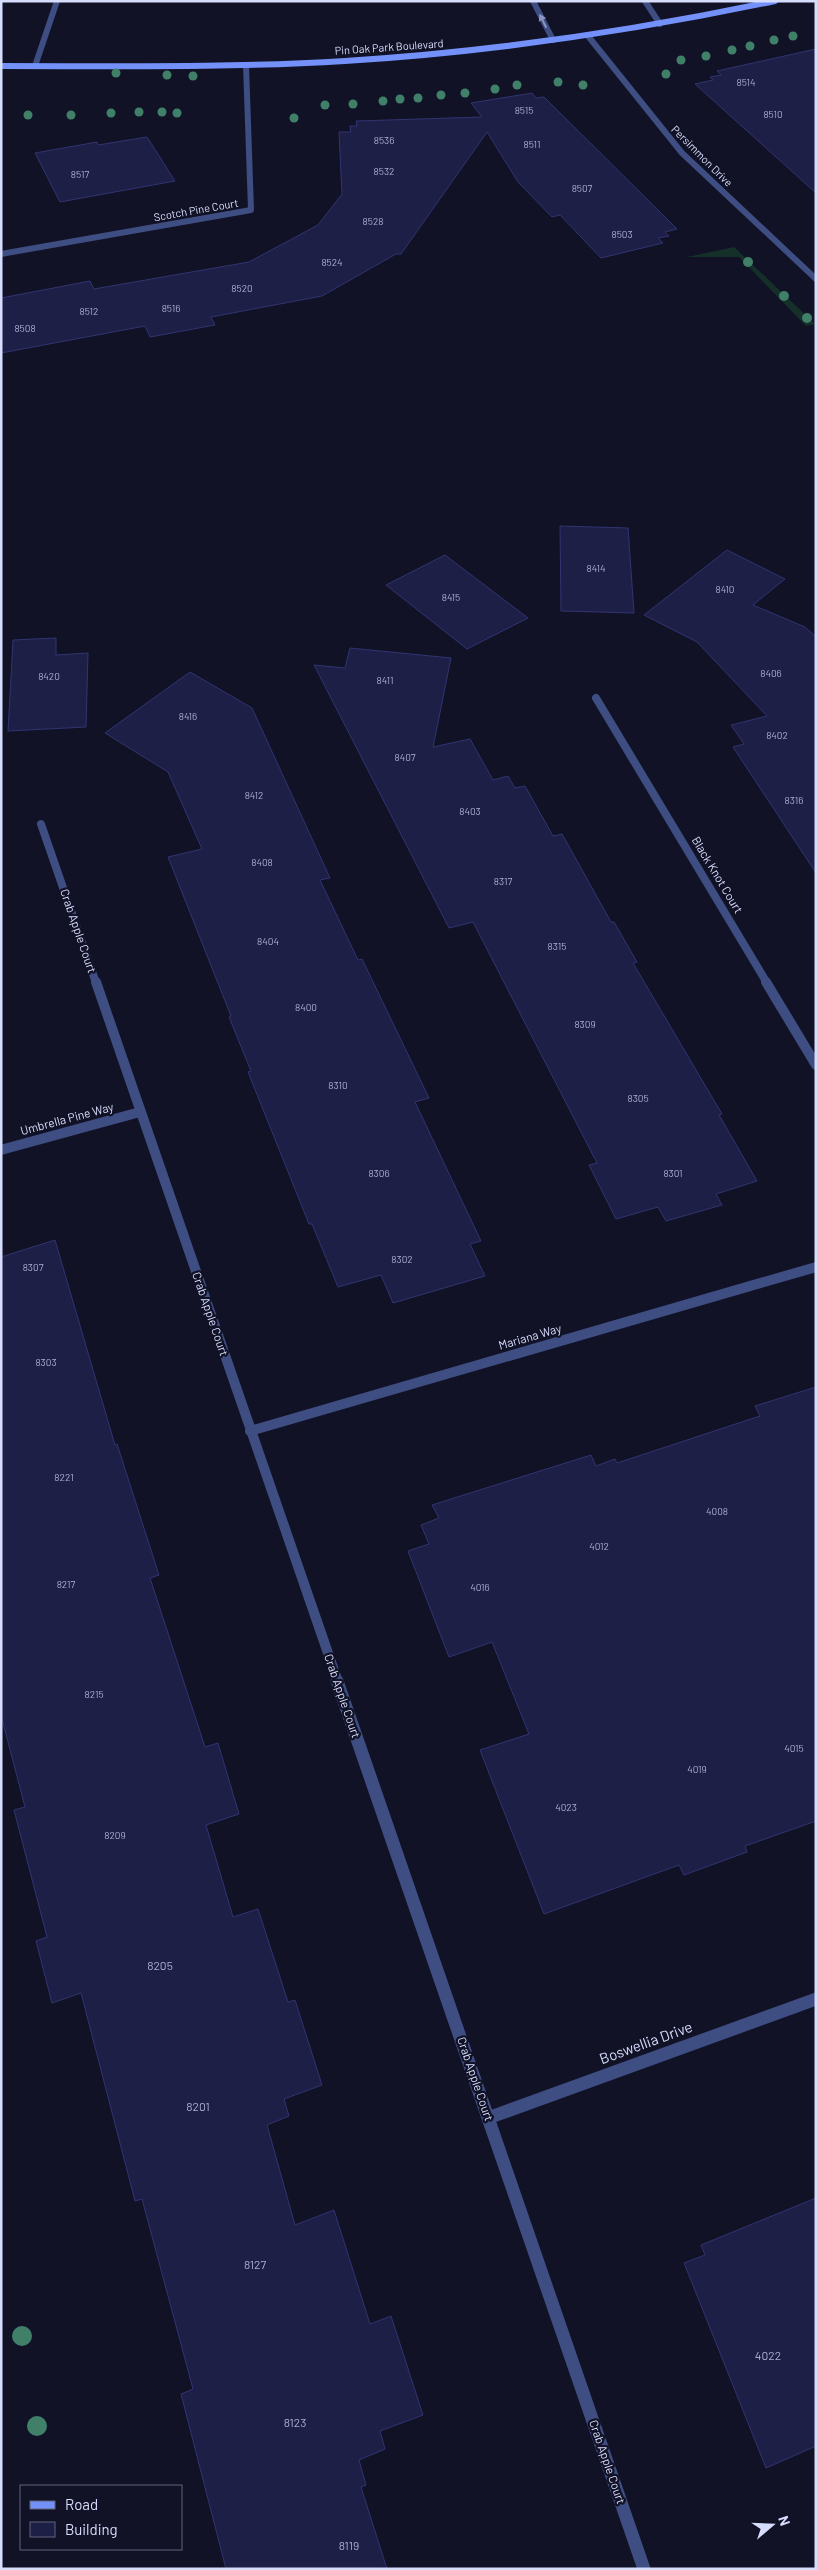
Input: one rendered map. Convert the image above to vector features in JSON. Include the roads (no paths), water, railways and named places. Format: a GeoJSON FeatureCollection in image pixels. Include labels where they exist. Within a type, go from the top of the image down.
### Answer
{"type":"FeatureCollection","features":[{"type":"Feature","properties":{"kind":"street"},"geometry":{"type":"LineString","coordinates":[[35,66],[56,1]]}},
{"type":"Feature","properties":{"kind":"street"},"geometry":{"type":"LineString","coordinates":[[534,1],[553,40]]}},
{"type":"Feature","properties":{"kind":"street"},"geometry":{"type":"LineString","coordinates":[[645,1],[660,24]]}},
{"type":"Feature","properties":{"kind":"street","name":"Pin Oak Park Boulevard"},"geometry":{"type":"LineString","coordinates":[[1,66],[246,65],[388,58],[588,36],[775,1]]}},
{"type":"Feature","properties":{"kind":"street","name":"Persimmon Drive"},"geometry":{"type":"LineString","coordinates":[[588,36],[682,153],[816,278]]}},
{"type":"Feature","properties":{"kind":"street","name":"Scotch Pine Court"},"geometry":{"type":"LineString","coordinates":[[1,254],[251,210],[246,65]]}},
{"type":"Feature","properties":{"kind":"street","name":"Black Knot Court"},"geometry":{"type":"LineString","coordinates":[[596,698],[816,1065]]}},
{"type":"Feature","properties":{"kind":"street","name":"Crab Apple Court"},"geometry":{"type":"LineString","coordinates":[[41,824],[644,2569]]}},
{"type":"Feature","properties":{"kind":"street","name":"Umbrella Pine Way"},"geometry":{"type":"LineString","coordinates":[[1,1150],[140,1112]]}},
{"type":"Feature","properties":{"kind":"street","name":"Mariana Way"},"geometry":{"type":"LineString","coordinates":[[250,1431],[816,1267]]}},
{"type":"Feature","properties":{"kind":"street","name":"Boswellia Drive"},"geometry":{"type":"LineString","coordinates":[[488,2118],[816,1999]]}}]}
